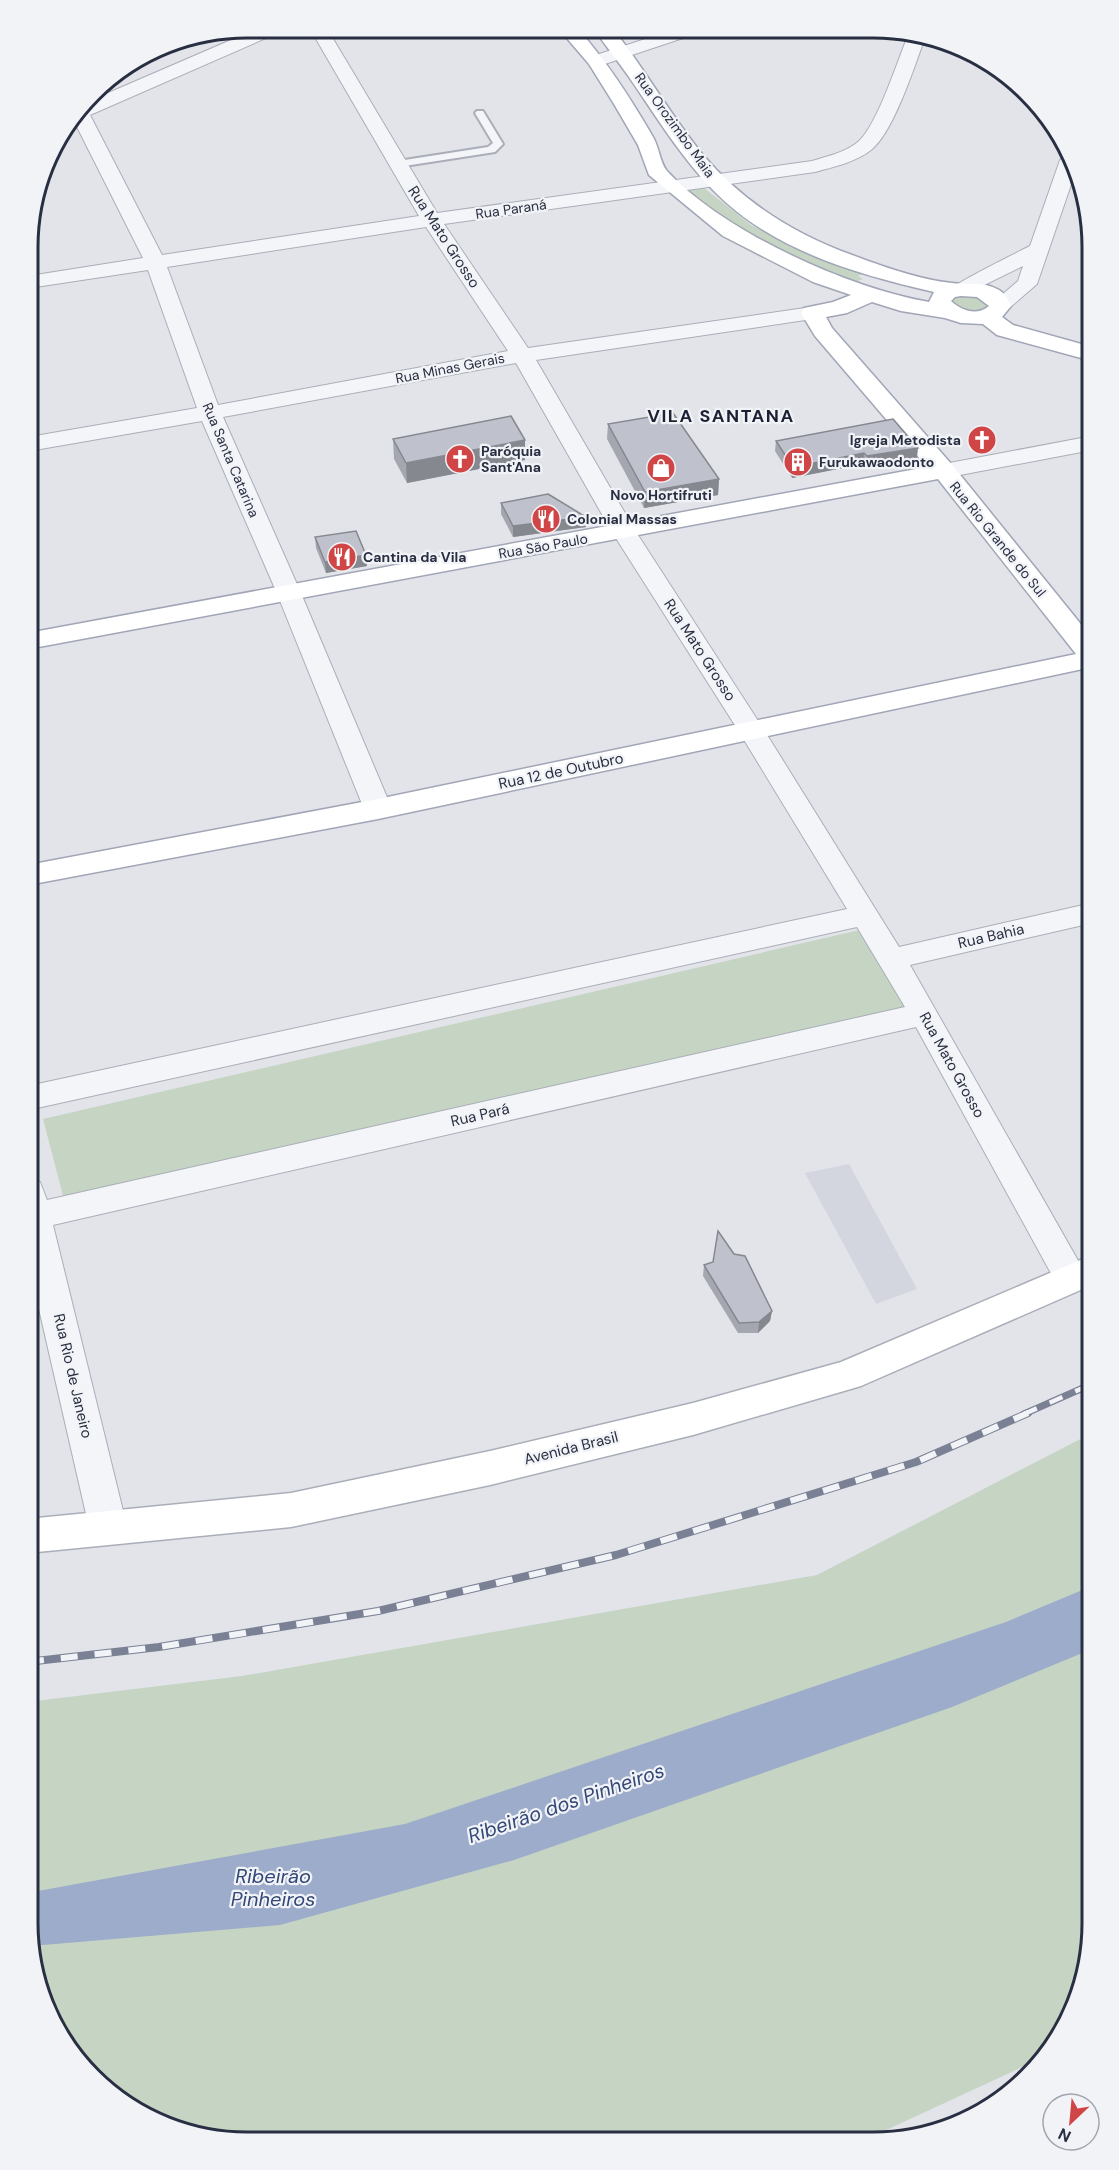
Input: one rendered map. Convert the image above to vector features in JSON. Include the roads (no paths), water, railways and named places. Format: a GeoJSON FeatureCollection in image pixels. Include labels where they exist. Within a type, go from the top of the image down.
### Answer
{"type":"FeatureCollection","features":[{"type":"Feature","properties":{"kind":"main road","name":"Rua Orozimbo Maia"},"geometry":{"type":"LineString","coordinates":[[576,38],[596,61],[648,145],[656,171],[730,232],[758,248],[821,277],[901,304],[967,317],[993,311],[994,296],[988,293],[883,274],[839,260],[766,223],[736,201],[714,179],[683,141],[610,38]]}},
{"type":"Feature","properties":{"kind":"main road"},"geometry":{"type":"LineString","coordinates":[[871,294],[883,274]]}},
{"type":"Feature","properties":{"kind":"main road"},"geometry":{"type":"LineString","coordinates":[[949,312],[940,302],[941,298],[958,289]]}},
{"type":"Feature","properties":{"kind":"main road","name":"Rua Minas Gerais"},"geometry":{"type":"LineString","coordinates":[[812,313],[839,308],[871,294]]}},
{"type":"Feature","properties":{"kind":"main road"},"geometry":{"type":"LineString","coordinates":[[993,311],[1005,330],[1082,351]]}},
{"type":"Feature","properties":{"kind":"main road","name":"Rua Rio Grande do Sul"},"geometry":{"type":"LineString","coordinates":[[812,313],[823,332],[944,471],[1082,644]]}},
{"type":"Feature","properties":{"kind":"main road","name":"Rua São Paulo"},"geometry":{"type":"LineString","coordinates":[[38,639],[944,471]]}},
{"type":"Feature","properties":{"kind":"main road","name":"Rua 12 de Outubro"},"geometry":{"type":"LineString","coordinates":[[38,873],[378,809],[1082,659]]}},
{"type":"Feature","properties":{"kind":"main road","name":"Avenida Brasil"},"geometry":{"type":"LineString","coordinates":[[38,1535],[291,1510],[490,1468],[693,1419],[848,1375],[1081,1274]]}},
{"type":"Feature","properties":{"kind":"street"},"geometry":{"type":"LineString","coordinates":[[89,109],[251,38]]}},
{"type":"Feature","properties":{"kind":"street","name":"Rua Mato Grosso"},"geometry":{"type":"LineString","coordinates":[[324,38],[431,220],[522,355],[624,532],[751,730],[865,915],[1081,1274]]}},
{"type":"Feature","properties":{"kind":"street"},"geometry":{"type":"LineString","coordinates":[[596,61],[666,38]]}},
{"type":"Feature","properties":{"kind":"street","name":"Rua Paraná"},"geometry":{"type":"LineString","coordinates":[[38,281],[431,220],[815,166],[847,156],[868,144],[879,125],[914,42]]}},
{"type":"Feature","properties":{"kind":"street","name":"Rua Santa Catarina"},"geometry":{"type":"LineString","coordinates":[[81,120],[156,262],[210,413],[288,591],[378,809]]}},
{"type":"Feature","properties":{"kind":"street"},"geometry":{"type":"LineString","coordinates":[[993,311],[1026,284],[1066,170]]}},
{"type":"Feature","properties":{"kind":"street"},"geometry":{"type":"LineString","coordinates":[[958,289],[985,279],[1039,249]]}},
{"type":"Feature","properties":{"kind":"street","name":"Rua Minas Gerais"},"geometry":{"type":"LineString","coordinates":[[38,442],[522,355],[812,313]]}},
{"type":"Feature","properties":{"kind":"street","name":"Rua São Paulo"},"geometry":{"type":"LineString","coordinates":[[944,471],[1082,445]]}},
{"type":"Feature","properties":{"kind":"street"},"geometry":{"type":"LineString","coordinates":[[38,1096],[865,915]]}},
{"type":"Feature","properties":{"kind":"street","name":"Rua Bahia"},"geometry":{"type":"LineString","coordinates":[[891,958],[1082,915]]}},
{"type":"Feature","properties":{"kind":"street","name":"Rua Pará"},"geometry":{"type":"LineString","coordinates":[[38,1202],[924,1014]]}},
{"type":"Feature","properties":{"kind":"street","name":"Rua Rio de Janeiro"},"geometry":{"type":"LineString","coordinates":[[38,1229],[108,1527]]}},
{"type":"Feature","properties":{"kind":"lane"},"geometry":{"type":"LineString","coordinates":[[398,164],[491,150],[498,144],[480,113]]}},
{"type":"Feature","properties":{"kind":"water","name":"Ribeirão Pinheiros"},"geometry":{"type":"Polygon","coordinates":[[[1081,1591],[1081,1653],[952,1707],[514,1860],[280,1925],[39,1945],[38,1891],[405,1824],[1006,1622],[1081,1591]]]}},
{"type":"Feature","properties":{"kind":"railway"},"geometry":{"type":"LineString","coordinates":[[1024,1414],[1081,1389]]}},
{"type":"Feature","properties":{"kind":"railway"},"geometry":{"type":"LineString","coordinates":[[38,1661],[159,1647],[378,1611],[616,1555],[916,1462],[1028,1413]]}},
{"type":"Feature","properties":{"kind":"place","name":"Igreja Metodista"},"geometry":{"type":"Point","coordinates":[982,440]}},
{"type":"Feature","properties":{"kind":"place","name":"Paróquia Sant'Ana"},"geometry":{"type":"Point","coordinates":[460,459]}},
{"type":"Feature","properties":{"kind":"place","name":"Furukawaodonto"},"geometry":{"type":"Point","coordinates":[798,462]}},
{"type":"Feature","properties":{"kind":"place","name":"Novo Hortifruti"},"geometry":{"type":"Point","coordinates":[661,468]}},
{"type":"Feature","properties":{"kind":"place","name":"Colonial Massas"},"geometry":{"type":"Point","coordinates":[546,519]}},
{"type":"Feature","properties":{"kind":"place","name":"Cantina da Vila"},"geometry":{"type":"Point","coordinates":[342,557]}},
{"type":"Feature","properties":{"kind":"district","name":"VILA SANTANA"},"geometry":{"type":"Point","coordinates":[721,416]}},
{"type":"Feature","properties":{"kind":"water label","name":"Ribeirão dos Pinheiros"},"geometry":{"type":"Point","coordinates":[566,1803]}}]}
